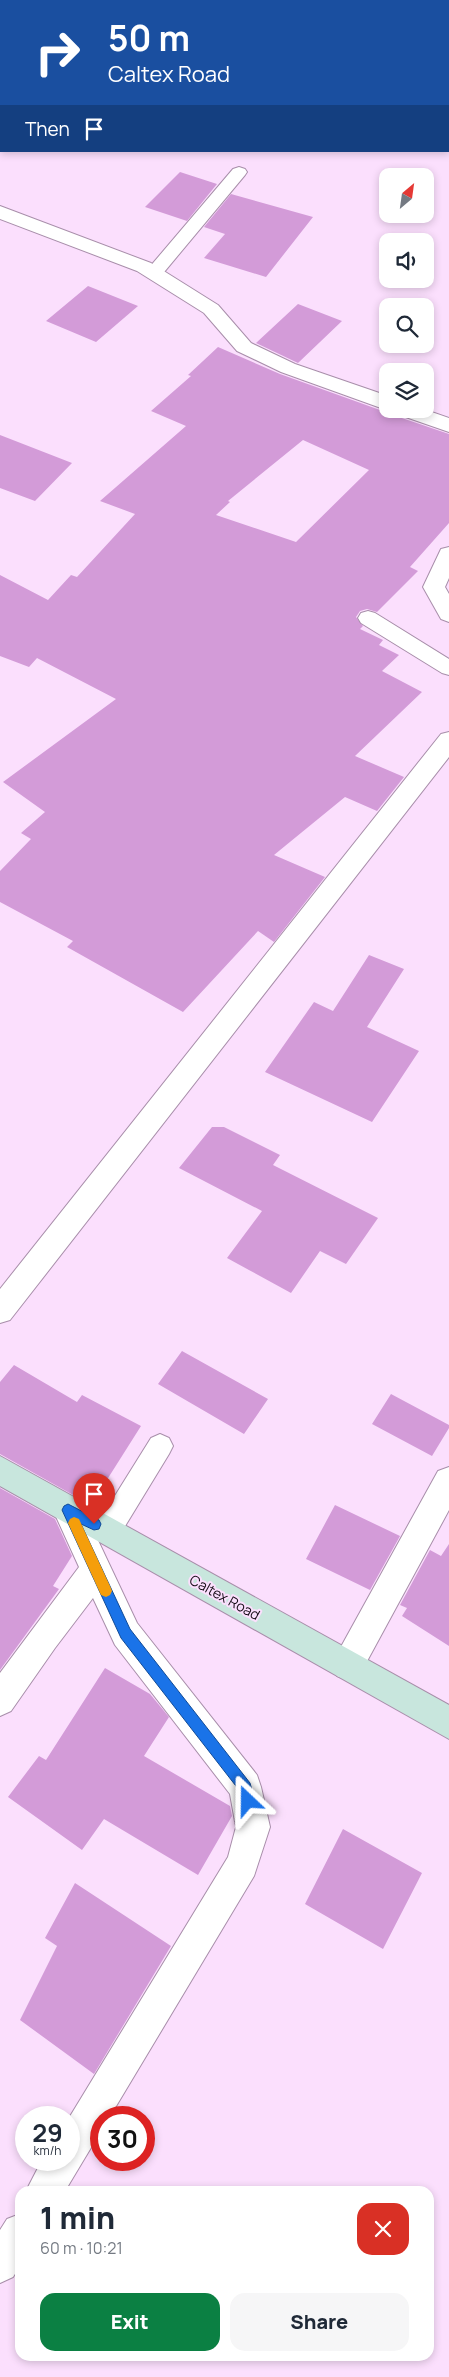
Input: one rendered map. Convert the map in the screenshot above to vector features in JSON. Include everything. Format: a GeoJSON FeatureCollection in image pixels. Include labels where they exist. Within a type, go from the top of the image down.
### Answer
{"type":"FeatureCollection","features":[{"type":"Feature","properties":{"kind":"street"},"geometry":{"type":"LineString","coordinates":[[0,212],[144,267],[210,309],[244,347],[288,368],[379,400]]}},
{"type":"Feature","properties":{"kind":"street"},"geometry":{"type":"LineString","coordinates":[[429,418],[449,425]]}},
{"type":"Feature","properties":{"kind":"street"},"geometry":{"type":"LineString","coordinates":[[449,554],[434,587],[449,614]]}},
{"type":"Feature","properties":{"kind":"street"},"geometry":{"type":"LineString","coordinates":[[0,1311],[449,740]]}},
{"type":"Feature","properties":{"kind":"street","name":"Caltex Road"},"geometry":{"type":"LineString","coordinates":[[0,1470],[449,1723]]}},
{"type":"Feature","properties":{"kind":"street"},"geometry":{"type":"LineString","coordinates":[[348,1665],[449,1481]]}},
{"type":"Feature","properties":{"kind":"street"},"geometry":{"type":"LineString","coordinates":[[68,1510],[126,1634],[245,1788],[253,1828],[242,1864],[80,2133]]}},
{"type":"Feature","properties":{"kind":"street"},"geometry":{"type":"LineString","coordinates":[[0,1700],[44,1637],[96,1570]]}},
{"type":"Feature","properties":{"kind":"street"},"geometry":{"type":"LineString","coordinates":[[47,2186],[56,2171]]}},
{"type":"Feature","properties":{"kind":"street"},"geometry":{"type":"LineString","coordinates":[[0,2264],[15,2240]]}},
{"type":"Feature","properties":{"kind":"lane"},"geometry":{"type":"LineString","coordinates":[[154,273],[239,172]]}},
{"type":"Feature","properties":{"kind":"lane"},"geometry":{"type":"LineString","coordinates":[[368,618],[449,668]]}},
{"type":"Feature","properties":{"kind":"lane"},"geometry":{"type":"LineString","coordinates":[[107,1532],[160,1446]]}},
{"type":"Feature","properties":{"kind":"building"},"geometry":{"type":"Polygon","coordinates":[[[180,172],[217,184],[187,221],[145,207],[180,172]]]}},
{"type":"Feature","properties":{"kind":"building"},"geometry":{"type":"Polygon","coordinates":[[[231,194],[313,217],[266,277],[204,258],[225,234],[204,227],[231,194]]]}},
{"type":"Feature","properties":{"kind":"building"},"geometry":{"type":"Polygon","coordinates":[[[88,286],[138,306],[96,342],[46,321],[88,286]]]}},
{"type":"Feature","properties":{"kind":"building"},"geometry":{"type":"Polygon","coordinates":[[[298,304],[342,321],[298,363],[256,343],[298,304]]]}},
{"type":"Feature","properties":{"kind":"building"},"geometry":{"type":"Polygon","coordinates":[[[218,347],[280,374],[379,410],[379,418],[402,418],[449,434],[449,523],[410,567],[418,571],[377,612],[367,609],[360,611],[356,617],[363,626],[360,629],[383,640],[379,645],[399,655],[382,671],[422,692],[355,756],[404,777],[377,811],[345,797],[274,855],[325,877],[274,942],[258,931],[183,1012],[67,947],[73,941],[0,902],[0,871],[31,839],[21,833],[45,812],[3,782],[116,699],[37,658],[29,667],[0,656],[0,575],[48,600],[71,575],[77,577],[135,514],[100,501],[186,426],[151,411],[191,376],[188,375],[218,347]],[[303,440],[228,501],[230,502],[216,515],[296,542],[369,470],[303,440]]]}},
{"type":"Feature","properties":{"kind":"building"},"geometry":{"type":"Polygon","coordinates":[[[0,435],[72,463],[35,501],[0,488],[0,435]]]}},
{"type":"Feature","properties":{"kind":"building"},"geometry":{"type":"Polygon","coordinates":[[[369,955],[404,969],[367,1027],[419,1051],[372,1122],[265,1072],[314,1002],[333,1011],[369,955]]]}},
{"type":"Feature","properties":{"kind":"building"},"geometry":{"type":"Polygon","coordinates":[[[212,1127],[224,1127],[280,1155],[273,1165],[378,1218],[346,1264],[320,1251],[291,1293],[227,1258],[262,1211],[179,1168],[212,1127]]]}},
{"type":"Feature","properties":{"kind":"building"},"geometry":{"type":"Polygon","coordinates":[[[182,1351],[268,1399],[244,1434],[158,1384],[182,1351]]]}},
{"type":"Feature","properties":{"kind":"building"},"geometry":{"type":"Polygon","coordinates":[[[14,1365],[77,1402],[82,1395],[141,1426],[91,1505],[0,1454],[0,1382],[14,1365]]]}},
{"type":"Feature","properties":{"kind":"building"},"geometry":{"type":"Polygon","coordinates":[[[391,1394],[449,1425],[432,1456],[372,1424],[391,1394]]]}},
{"type":"Feature","properties":{"kind":"building"},"geometry":{"type":"Polygon","coordinates":[[[0,1488],[55,1519],[72,1556],[53,1586],[59,1589],[0,1670],[0,1488]]]}},
{"type":"Feature","properties":{"kind":"building"},"geometry":{"type":"Polygon","coordinates":[[[335,1505],[400,1536],[370,1590],[306,1559],[335,1505]]]}},
{"type":"Feature","properties":{"kind":"building"},"geometry":{"type":"Polygon","coordinates":[[[449,1544],[449,1646],[402,1616],[407,1608],[400,1605],[430,1550],[441,1556],[449,1544]]]}},
{"type":"Feature","properties":{"kind":"building"},"geometry":{"type":"Polygon","coordinates":[[[105,1668],[150,1694],[169,1717],[144,1756],[230,1806],[232,1816],[198,1875],[104,1819],[82,1850],[8,1797],[39,1756],[46,1760],[105,1668]]]}},
{"type":"Feature","properties":{"kind":"building"},"geometry":{"type":"Polygon","coordinates":[[[343,1829],[422,1873],[383,1949],[305,1904],[343,1829]]]}},
{"type":"Feature","properties":{"kind":"building"},"geometry":{"type":"Polygon","coordinates":[[[75,1883],[171,1946],[94,2074],[20,2020],[57,1946],[45,1938],[75,1883]]]}},
{"type":"Feature","properties":{"kind":"slow traffic"},"geometry":{"type":"LineString","coordinates":[[74,1523],[106,1591]]}},
{"type":"Feature","properties":{"kind":"route"},"geometry":{"type":"LineString","coordinates":[[94,1524],[68,1510],[126,1634],[245,1788],[248,1801]]}}]}
